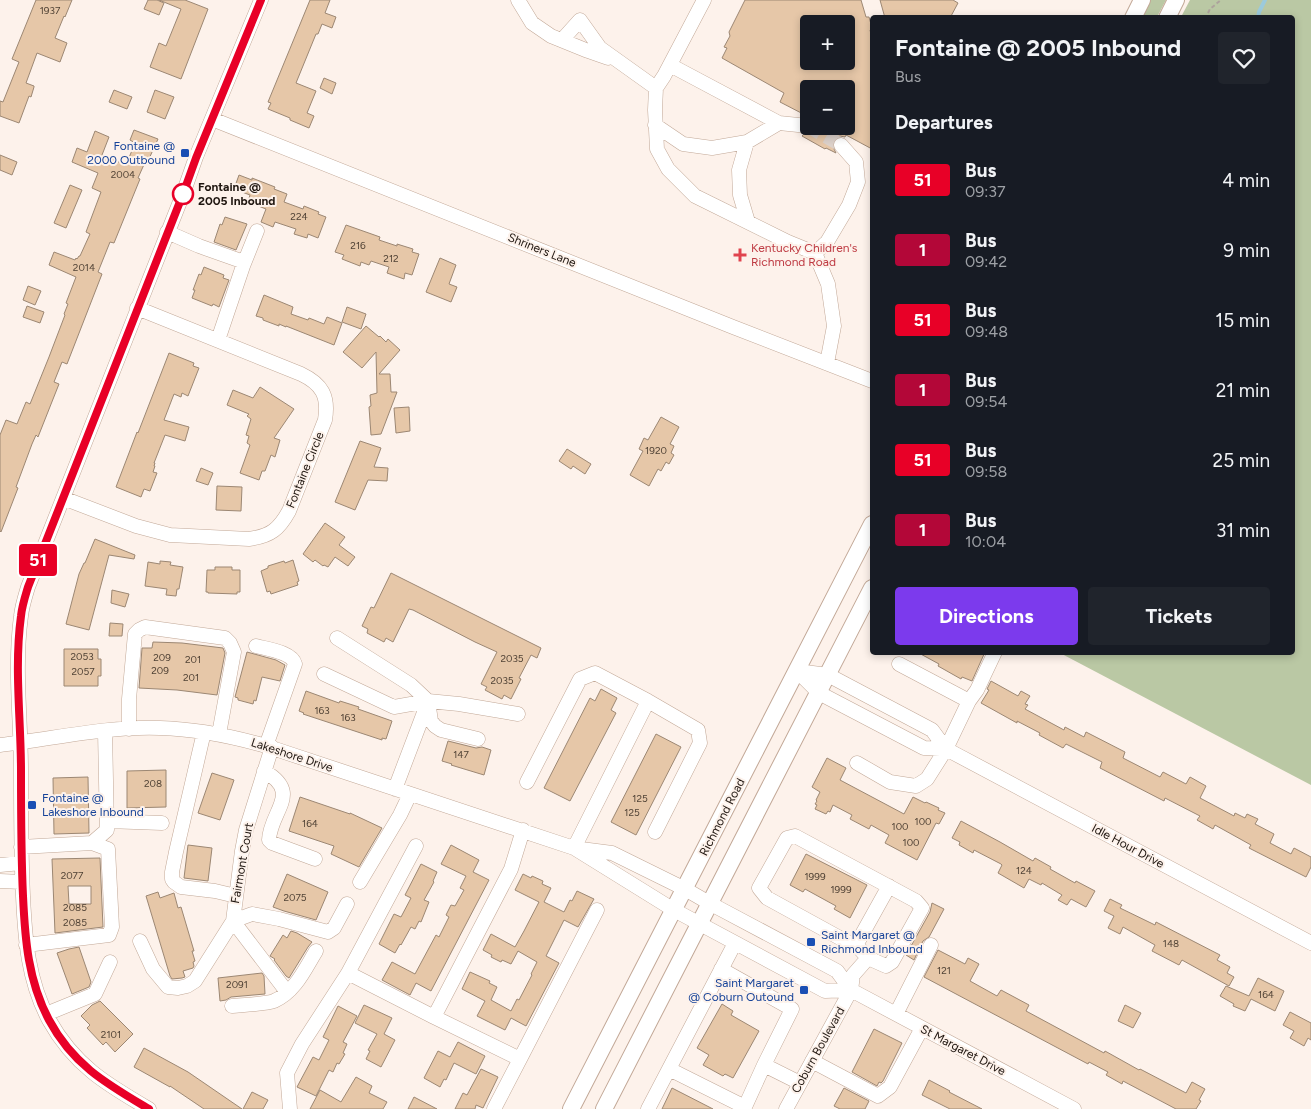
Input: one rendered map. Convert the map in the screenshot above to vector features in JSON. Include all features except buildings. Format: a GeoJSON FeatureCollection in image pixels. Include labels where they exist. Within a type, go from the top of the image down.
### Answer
{"type":"FeatureCollection","features":[{"type":"Feature","properties":{"kind":"main road"},"geometry":{"type":"LineString","coordinates":[[1134,15],[1142,0]]}},
{"type":"Feature","properties":{"kind":"main road"},"geometry":{"type":"LineString","coordinates":[[1168,15],[1176,0]]}},
{"type":"Feature","properties":{"kind":"main road","name":"Richmond Road"},"geometry":{"type":"LineString","coordinates":[[571,1109],[870,528]]}},
{"type":"Feature","properties":{"kind":"main road"},"geometry":{"type":"LineString","coordinates":[[604,1109],[870,592]]}},
{"type":"Feature","properties":{"kind":"street"},"geometry":{"type":"LineString","coordinates":[[149,1109],[108,1085],[78,1060],[63,1042],[46,1014],[34,985],[26,945],[21,863],[18,641],[21,614],[28,587],[167,232],[261,0]]}},
{"type":"Feature","properties":{"kind":"street"},"geometry":{"type":"LineString","coordinates":[[518,0],[532,23],[550,36],[618,62]]}},
{"type":"Feature","properties":{"kind":"street"},"geometry":{"type":"LineString","coordinates":[[704,0],[656,88],[655,125],[657,149],[668,169],[695,196],[788,242],[815,253],[828,284],[834,326],[827,363]]}},
{"type":"Feature","properties":{"kind":"street"},"geometry":{"type":"LineString","coordinates":[[562,40],[580,20],[600,48],[656,88]]}},
{"type":"Feature","properties":{"kind":"street"},"geometry":{"type":"LineString","coordinates":[[670,65],[779,123],[800,125]]}},
{"type":"Feature","properties":{"kind":"street","name":"Shriners Lane"},"geometry":{"type":"LineString","coordinates":[[212,119],[870,380]]}},
{"type":"Feature","properties":{"kind":"street"},"geometry":{"type":"LineString","coordinates":[[655,125],[683,144],[712,148],[747,142],[779,123]]}},
{"type":"Feature","properties":{"kind":"street"},"geometry":{"type":"LineString","coordinates":[[747,142],[739,170],[740,196],[748,222]]}},
{"type":"Feature","properties":{"kind":"street"},"geometry":{"type":"LineString","coordinates":[[815,253],[827,242],[849,205],[858,182],[856,162],[841,145]]}},
{"type":"Feature","properties":{"kind":"street"},"geometry":{"type":"LineString","coordinates":[[218,340],[244,262],[257,231]]}},
{"type":"Feature","properties":{"kind":"street"},"geometry":{"type":"LineString","coordinates":[[167,232],[244,262]]}},
{"type":"Feature","properties":{"kind":"street","name":"Fontaine Circle"},"geometry":{"type":"LineString","coordinates":[[63,498],[136,526],[170,535],[260,538],[281,525],[289,510],[325,420],[326,413],[323,393],[312,379],[137,308]]}},
{"type":"Feature","properties":{"kind":"street"},"geometry":{"type":"LineString","coordinates":[[129,729],[129,699],[135,634],[139,630],[146,628],[225,638],[230,643],[234,652],[219,734]]}},
{"type":"Feature","properties":{"kind":"street"},"geometry":{"type":"LineString","coordinates":[[337,638],[411,685],[428,701],[431,721],[435,726],[441,730],[478,739]]}},
{"type":"Feature","properties":{"kind":"street","name":"Fairmont Court"},"geometry":{"type":"LineString","coordinates":[[233,921],[246,830],[264,771],[268,747],[295,664],[289,655],[256,646]]}},
{"type":"Feature","properties":{"kind":"street"},"geometry":{"type":"LineString","coordinates":[[857,763],[890,782],[916,786],[926,779],[946,749],[994,655]]}},
{"type":"Feature","properties":{"kind":"street"},"geometry":{"type":"LineString","coordinates":[[899,664],[969,701]]}},
{"type":"Feature","properties":{"kind":"street","name":"Idle Hour Drive"},"geometry":{"type":"LineString","coordinates":[[797,671],[828,675],[932,730],[946,749]]}},
{"type":"Feature","properties":{"kind":"street","name":"Idle Hour Drive"},"geometry":{"type":"LineString","coordinates":[[797,671],[819,693],[924,748],[946,749],[1311,943]]}},
{"type":"Feature","properties":{"kind":"street"},"geometry":{"type":"LineString","coordinates":[[527,782],[580,679],[595,673],[698,730],[700,743],[655,832]]}},
{"type":"Feature","properties":{"kind":"street"},"geometry":{"type":"LineString","coordinates":[[324,674],[394,707],[428,701],[518,714]]}},
{"type":"Feature","properties":{"kind":"street"},"geometry":{"type":"LineString","coordinates":[[395,789],[428,701]]}},
{"type":"Feature","properties":{"kind":"street"},"geometry":{"type":"LineString","coordinates":[[574,848],[648,701]]}},
{"type":"Feature","properties":{"kind":"street","name":"Lakeshore Drive"},"geometry":{"type":"LineString","coordinates":[[0,745],[129,729],[165,728],[219,734],[268,747],[574,848],[612,853],[711,904]]}},
{"type":"Feature","properties":{"kind":"street"},"geometry":{"type":"LineString","coordinates":[[92,842],[107,830],[104,731]]}},
{"type":"Feature","properties":{"kind":"street"},"geometry":{"type":"LineString","coordinates":[[204,732],[176,852],[172,879],[181,886],[236,896]]}},
{"type":"Feature","properties":{"kind":"street"},"geometry":{"type":"LineString","coordinates":[[264,771],[273,776],[280,784],[284,795],[269,833],[269,840],[272,843],[315,859]]}},
{"type":"Feature","properties":{"kind":"street"},"geometry":{"type":"LineString","coordinates":[[360,882],[400,815],[410,794]]}},
{"type":"Feature","properties":{"kind":"street"},"geometry":{"type":"LineString","coordinates":[[107,821],[162,823]]}},
{"type":"Feature","properties":{"kind":"street"},"geometry":{"type":"LineString","coordinates":[[434,1017],[511,869],[523,830]]}},
{"type":"Feature","properties":{"kind":"street"},"geometry":{"type":"LineString","coordinates":[[795,836],[889,886],[916,901],[922,908],[892,962],[886,966],[868,958],[855,946],[768,898],[759,888],[788,838],[795,836]]}},
{"type":"Feature","properties":{"kind":"street"},"geometry":{"type":"LineString","coordinates":[[21,847],[92,842],[108,849],[112,927],[109,935],[26,945]]}},
{"type":"Feature","properties":{"kind":"street"},"geometry":{"type":"LineString","coordinates":[[292,1108],[287,1073],[302,1044],[348,972],[416,846]]}},
{"type":"Feature","properties":{"kind":"street","name":"Lakeshore Drive"},"geometry":{"type":"LineString","coordinates":[[574,848],[700,925]]}},
{"type":"Feature","properties":{"kind":"street"},"geometry":{"type":"LineString","coordinates":[[0,865],[21,863]]}},
{"type":"Feature","properties":{"kind":"street"},"geometry":{"type":"LineString","coordinates":[[0,881],[22,882]]}},
{"type":"Feature","properties":{"kind":"street"},"geometry":{"type":"LineString","coordinates":[[855,946],[889,886]]}},
{"type":"Feature","properties":{"kind":"street"},"geometry":{"type":"LineString","coordinates":[[140,942],[152,969],[168,986],[178,988],[187,986],[195,981],[233,921],[252,914],[328,932],[334,928],[346,904]]}},
{"type":"Feature","properties":{"kind":"street","name":"St Margaret Drive"},"geometry":{"type":"LineString","coordinates":[[711,904],[837,971],[851,990],[1074,1109]]}},
{"type":"Feature","properties":{"kind":"street"},"geometry":{"type":"LineString","coordinates":[[494,1109],[597,910]]}},
{"type":"Feature","properties":{"kind":"street"},"geometry":{"type":"LineString","coordinates":[[233,921],[287,992]]}},
{"type":"Feature","properties":{"kind":"street"},"geometry":{"type":"LineString","coordinates":[[700,925],[825,991],[851,990]]}},
{"type":"Feature","properties":{"kind":"street"},"geometry":{"type":"LineString","coordinates":[[648,1109],[735,943]]}},
{"type":"Feature","properties":{"kind":"street"},"geometry":{"type":"LineString","coordinates":[[896,1014],[931,945]]}},
{"type":"Feature","properties":{"kind":"street"},"geometry":{"type":"LineString","coordinates":[[232,1006],[274,1001],[287,992],[300,978],[316,951]]}},
{"type":"Feature","properties":{"kind":"street","name":"Coburn Boulevard"},"geometry":{"type":"LineString","coordinates":[[786,1109],[851,990],[853,975],[868,958]]}},
{"type":"Feature","properties":{"kind":"street"},"geometry":{"type":"LineString","coordinates":[[46,1014],[96,994],[110,962]]}},
{"type":"Feature","properties":{"kind":"street"},"geometry":{"type":"LineString","coordinates":[[669,1070],[744,1108],[792,1009],[721,970]]}},
{"type":"Feature","properties":{"kind":"street"},"geometry":{"type":"LineString","coordinates":[[348,972],[520,1059]]}},
{"type":"Feature","properties":{"kind":"street"},"geometry":{"type":"LineString","coordinates":[[812,1061],[878,1096],[890,1087],[922,1028]]}},
{"type":"Feature","properties":{"kind":"street"},"geometry":{"type":"LineString","coordinates":[[764,1065],[800,1083]]}},
{"type":"Feature","properties":{"kind":"path"},"geometry":{"type":"LineString","coordinates":[[1208,13],[1221,0]]}},
{"type":"Feature","properties":{"kind":"green space"},"geometry":{"type":"Polygon","coordinates":[[[1150,0],[1166,0],[1158,15],[1142,15],[1150,0]]]}},
{"type":"Feature","properties":{"kind":"green space"},"geometry":{"type":"Polygon","coordinates":[[[1190,0],[1311,0],[1311,785],[1064,655],[1295,655],[1295,15],[1182,15],[1190,0]]]}},
{"type":"Feature","properties":{"kind":"waterway"},"geometry":{"type":"LineString","coordinates":[[1258,15],[1265,0]]}},
{"type":"Feature","properties":{"kind":"tunnel"},"geometry":{"type":"LineString","coordinates":[[824,135],[841,145]]}},
{"type":"Feature","properties":{"kind":"bus line","name":"51"},"geometry":{"type":"LineString","coordinates":[[149,1109],[108,1085],[78,1060],[58,1036],[34,985],[25,936],[22,877],[18,641],[21,614],[28,587],[196,158],[261,0]]}},
{"type":"Feature","properties":{"kind":"place","name":"Fontaine @ 2000 Outbound"},"geometry":{"type":"Point","coordinates":[185,153]}},
{"type":"Feature","properties":{"kind":"place","name":"Fontaine @ 2005 Inbound"},"geometry":{"type":"Point","coordinates":[183,194]}},
{"type":"Feature","properties":{"kind":"place","name":"Kentucky Children's Richmond Road"},"geometry":{"type":"Point","coordinates":[740,255]}},
{"type":"Feature","properties":{"kind":"place","name":"Fontaine @ Lakeshore Inbound"},"geometry":{"type":"Point","coordinates":[32,805]}},
{"type":"Feature","properties":{"kind":"place","name":"Saint Margaret @ Richmond Inbound"},"geometry":{"type":"Point","coordinates":[811,942]}},
{"type":"Feature","properties":{"kind":"place","name":"Saint Margaret @ Coburn Outound"},"geometry":{"type":"Point","coordinates":[804,990]}}]}
